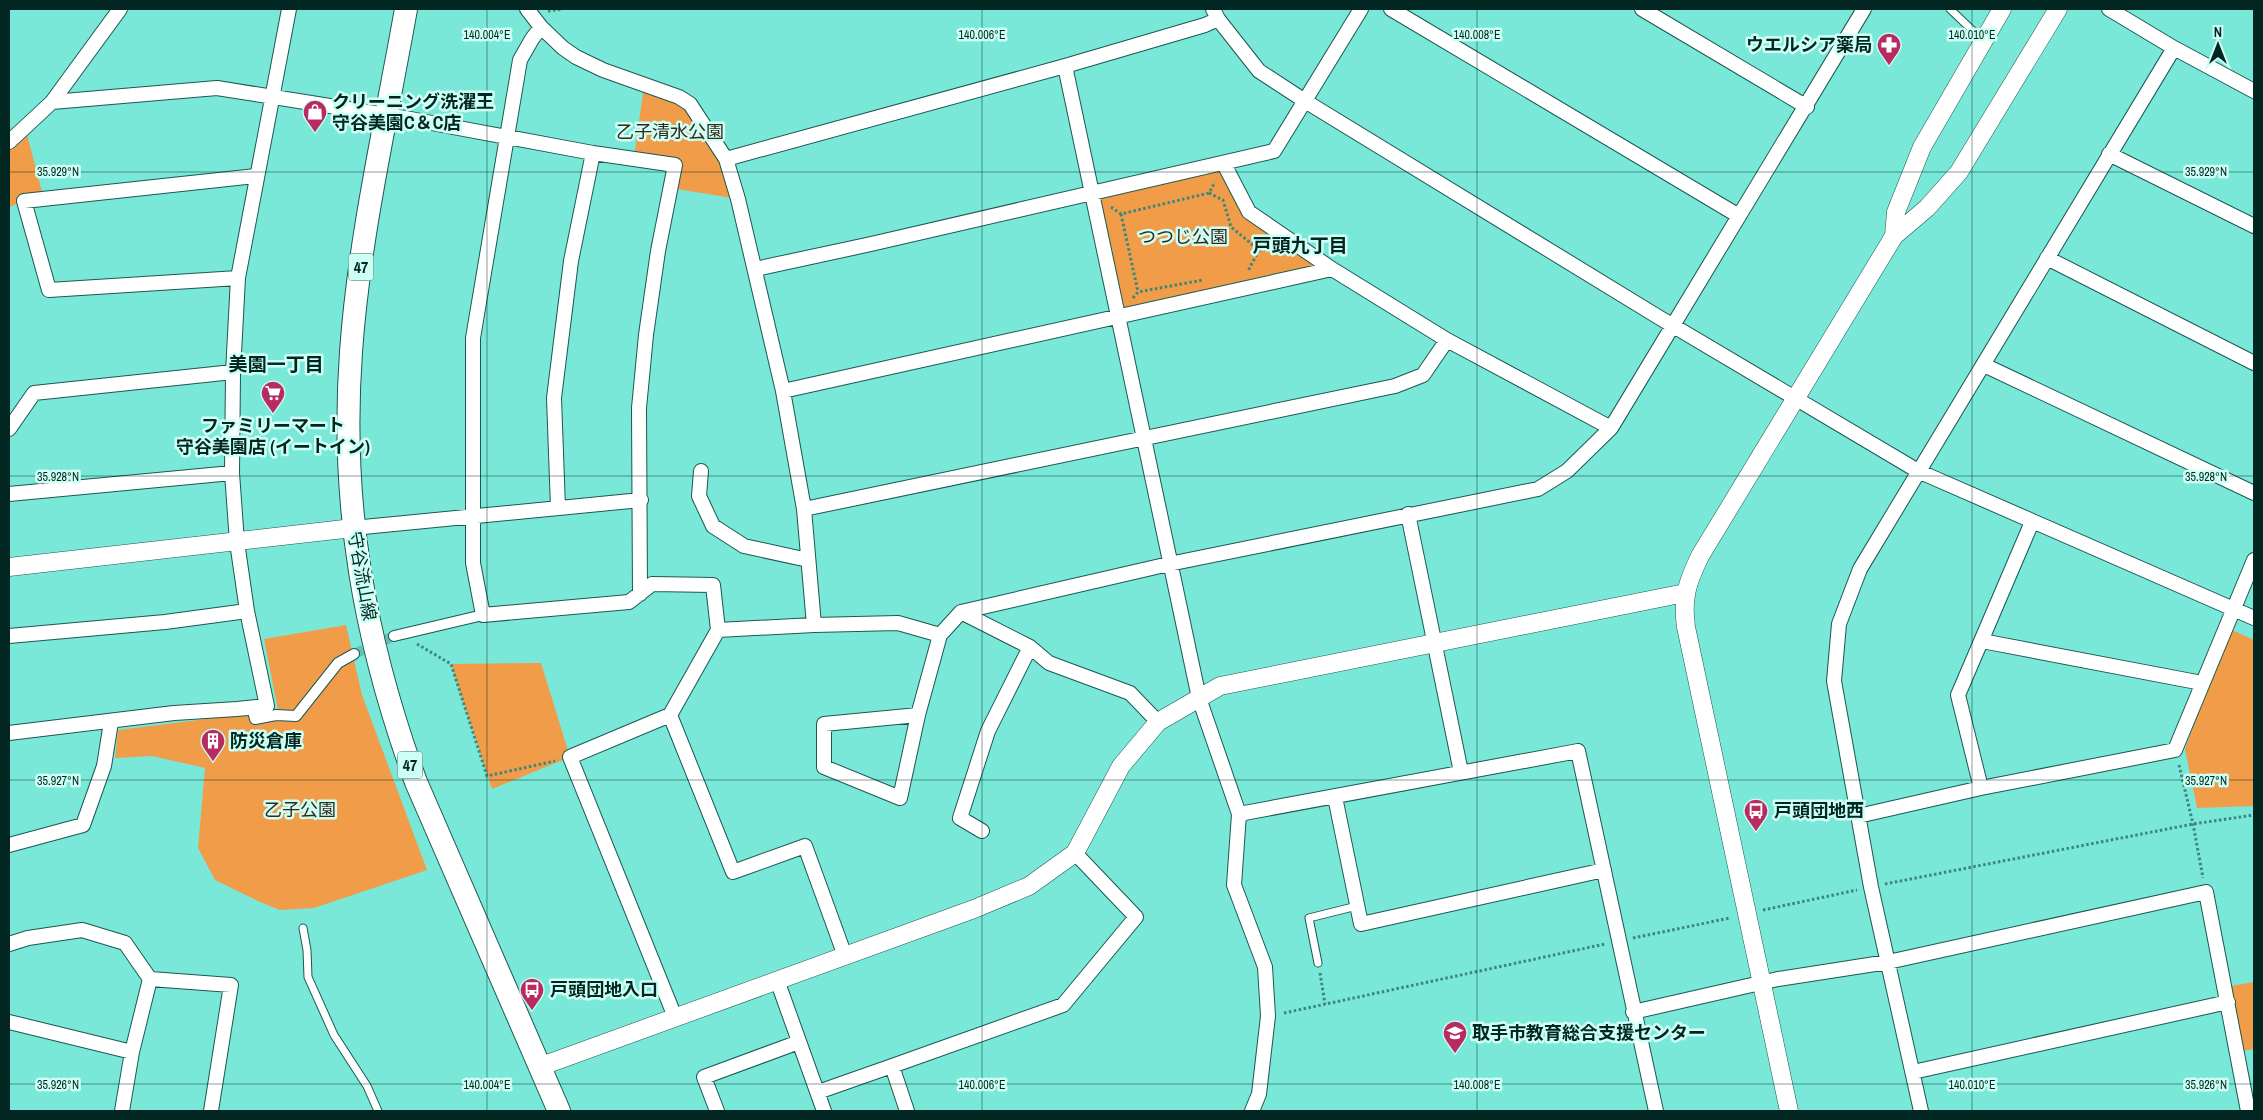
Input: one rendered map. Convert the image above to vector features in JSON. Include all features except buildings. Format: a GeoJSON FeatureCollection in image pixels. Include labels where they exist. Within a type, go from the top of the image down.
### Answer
{"type":"FeatureCollection","features":[{"type":"Feature","properties":{"kind":"main road","name":"守谷流山線"},"geometry":{"type":"LineString","coordinates":[[406,9],[365,241],[351,352],[349,452],[353,528],[364,654],[400,737],[416,782],[559,1111]]}},
{"type":"Feature","properties":{"kind":"street"},"geometry":{"type":"LineString","coordinates":[[9,142],[52,102],[120,9]]}},
{"type":"Feature","properties":{"kind":"street"},"geometry":{"type":"LineString","coordinates":[[9,733],[174,713],[267,706],[247,611],[237,542],[232,472],[233,372],[238,278],[289,9]]}},
{"type":"Feature","properties":{"kind":"street"},"geometry":{"type":"LineString","coordinates":[[527,9],[541,27],[562,48],[576,57],[603,70],[679,97],[690,104],[726,159],[738,199],[783,391],[804,509],[814,625]]}},
{"type":"Feature","properties":{"kind":"street"},"geometry":{"type":"LineString","coordinates":[[755,269],[1224,164],[1274,151],[1361,9]]}},
{"type":"Feature","properties":{"kind":"street"},"geometry":{"type":"LineString","coordinates":[[1392,9],[1739,216]]}},
{"type":"Feature","properties":{"kind":"street"},"geometry":{"type":"LineString","coordinates":[[1642,9],[1807,107]]}},
{"type":"Feature","properties":{"kind":"street"},"geometry":{"type":"LineString","coordinates":[[918,715],[824,724],[824,767],[900,798],[918,715],[940,635],[961,612],[1169,564],[1538,489],[1567,471],[1611,428],[1807,107],[1864,9]]}},
{"type":"Feature","properties":{"kind":"street"},"geometry":{"type":"LineString","coordinates":[[1894,236],[1896,212],[1922,146],[2002,9]]}},
{"type":"Feature","properties":{"kind":"street"},"geometry":{"type":"LineString","coordinates":[[1789,1111],[1686,627],[1685,593],[1690,576],[1700,556],[1894,236],[1927,208],[1959,172],[2058,9]]}},
{"type":"Feature","properties":{"kind":"street"},"geometry":{"type":"LineString","coordinates":[[2108,9],[2174,48],[2254,91]]}},
{"type":"Feature","properties":{"kind":"street"},"geometry":{"type":"LineString","coordinates":[[726,159],[1065,66],[1205,25],[1215,14],[1259,71],[1305,101],[1673,326],[1918,471],[2254,618]]}},
{"type":"Feature","properties":{"kind":"street"},"geometry":{"type":"LineString","coordinates":[[483,615],[474,563],[473,338],[520,60],[541,27]]}},
{"type":"Feature","properties":{"kind":"street"},"geometry":{"type":"LineString","coordinates":[[1922,1111],[1888,962],[1858,816],[1834,681],[1839,624],[1860,569],[2174,48]]}},
{"type":"Feature","properties":{"kind":"street"},"geometry":{"type":"LineString","coordinates":[[1065,66],[1169,564],[1199,698],[1239,814],[1234,885],[1264,967],[1268,1016],[1259,1094],[1252,1111]]}},
{"type":"Feature","properties":{"kind":"street"},"geometry":{"type":"LineString","coordinates":[[52,102],[217,88],[387,115],[593,153],[675,165],[658,251],[646,335],[640,408],[640,594]]}},
{"type":"Feature","properties":{"kind":"street"},"geometry":{"type":"LineString","coordinates":[[558,508],[554,398],[571,260],[593,153]]}},
{"type":"Feature","properties":{"kind":"street"},"geometry":{"type":"LineString","coordinates":[[2109,154],[2254,226]]}},
{"type":"Feature","properties":{"kind":"street"},"geometry":{"type":"LineString","coordinates":[[1224,164],[1249,212],[1332,269],[1447,340],[1611,428]]}},
{"type":"Feature","properties":{"kind":"street"},"geometry":{"type":"LineString","coordinates":[[238,278],[49,290],[24,201],[256,176]]}},
{"type":"Feature","properties":{"kind":"street"},"geometry":{"type":"LineString","coordinates":[[2047,258],[2254,363]]}},
{"type":"Feature","properties":{"kind":"street"},"geometry":{"type":"LineString","coordinates":[[783,391],[1332,269]]}},
{"type":"Feature","properties":{"kind":"street"},"geometry":{"type":"LineString","coordinates":[[804,509],[1395,386],[1423,375],[1447,340]]}},
{"type":"Feature","properties":{"kind":"street"},"geometry":{"type":"LineString","coordinates":[[1984,365],[2254,493]]}},
{"type":"Feature","properties":{"kind":"street"},"geometry":{"type":"LineString","coordinates":[[9,429],[34,394],[233,372]]}},
{"type":"Feature","properties":{"kind":"street"},"geometry":{"type":"LineString","coordinates":[[701,471],[699,496],[713,526],[744,546],[808,560]]}},
{"type":"Feature","properties":{"kind":"street"},"geometry":{"type":"LineString","coordinates":[[9,494],[232,472]]}},
{"type":"Feature","properties":{"kind":"street"},"geometry":{"type":"LineString","coordinates":[[9,566],[353,528],[641,500]]}},
{"type":"Feature","properties":{"kind":"street"},"geometry":{"type":"LineString","coordinates":[[1408,514],[1461,772]]}},
{"type":"Feature","properties":{"kind":"street"},"geometry":{"type":"LineString","coordinates":[[1981,788],[1958,694],[2032,522]]}},
{"type":"Feature","properties":{"kind":"street"},"geometry":{"type":"LineString","coordinates":[[1858,816],[1981,788],[2175,750],[2254,560]]}},
{"type":"Feature","properties":{"kind":"street"},"geometry":{"type":"LineString","coordinates":[[394,636],[483,615],[629,602],[652,584],[713,585],[718,630],[670,715],[570,757],[675,1017]]}},
{"type":"Feature","properties":{"kind":"street"},"geometry":{"type":"LineString","coordinates":[[539,1066],[974,909],[1029,886],[1075,853],[1121,766],[1158,722],[1220,686],[1434,645],[1685,593]]}},
{"type":"Feature","properties":{"kind":"street"},"geometry":{"type":"LineString","coordinates":[[9,636],[165,622],[247,611]]}},
{"type":"Feature","properties":{"kind":"street"},"geometry":{"type":"LineString","coordinates":[[961,612],[1030,647],[1049,663],[1130,693],[1158,722]]}},
{"type":"Feature","properties":{"kind":"street"},"geometry":{"type":"LineString","coordinates":[[718,630],[898,623],[940,635]]}},
{"type":"Feature","properties":{"kind":"street"},"geometry":{"type":"LineString","coordinates":[[1982,641],[2202,683]]}},
{"type":"Feature","properties":{"kind":"street"},"geometry":{"type":"LineString","coordinates":[[982,831],[960,818],[988,731],[1030,647]]}},
{"type":"Feature","properties":{"kind":"street"},"geometry":{"type":"LineString","coordinates":[[252,707],[255,720],[276,715],[296,716],[338,663],[364,654]]}},
{"type":"Feature","properties":{"kind":"street"},"geometry":{"type":"LineString","coordinates":[[670,715],[733,872],[805,846],[845,956]]}},
{"type":"Feature","properties":{"kind":"street"},"geometry":{"type":"LineString","coordinates":[[9,845],[83,825],[104,766],[111,722]]}},
{"type":"Feature","properties":{"kind":"street"},"geometry":{"type":"LineString","coordinates":[[1239,814],[1578,750],[1633,1012],[1656,1111]]}},
{"type":"Feature","properties":{"kind":"street"},"geometry":{"type":"LineString","coordinates":[[1334,797],[1360,924],[1604,870]]}},
{"type":"Feature","properties":{"kind":"street"},"geometry":{"type":"LineString","coordinates":[[818,1092],[1063,1005],[1136,917],[1075,853]]}},
{"type":"Feature","properties":{"kind":"street"},"geometry":{"type":"LineString","coordinates":[[1633,1012],[1761,983],[1888,962],[2206,892],[2248,1111]]}},
{"type":"Feature","properties":{"kind":"street"},"geometry":{"type":"LineString","coordinates":[[9,944],[28,938],[82,930],[125,943],[150,979],[132,1052],[122,1111]]}},
{"type":"Feature","properties":{"kind":"street"},"geometry":{"type":"LineString","coordinates":[[150,979],[231,985],[211,1111]]}},
{"type":"Feature","properties":{"kind":"street"},"geometry":{"type":"LineString","coordinates":[[777,980],[824,1111]]}},
{"type":"Feature","properties":{"kind":"street"},"geometry":{"type":"LineString","coordinates":[[1913,1072],[2228,1002]]}},
{"type":"Feature","properties":{"kind":"street"},"geometry":{"type":"LineString","coordinates":[[9,1022],[132,1052]]}},
{"type":"Feature","properties":{"kind":"street"},"geometry":{"type":"LineString","coordinates":[[718,1111],[704,1077],[799,1042]]}},
{"type":"Feature","properties":{"kind":"street"},"geometry":{"type":"LineString","coordinates":[[892,1066],[907,1111]]}},
{"type":"Feature","properties":{"kind":"lane"},"geometry":{"type":"LineString","coordinates":[[1950,9],[1972,30],[1985,38]]}},
{"type":"Feature","properties":{"kind":"lane"},"geometry":{"type":"LineString","coordinates":[[1318,963],[1309,918],[1357,906]]}},
{"type":"Feature","properties":{"kind":"lane"},"geometry":{"type":"LineString","coordinates":[[303,928],[307,950],[308,977],[334,1035],[367,1086],[378,1111]]}},
{"type":"Feature","properties":{"kind":"path"},"geometry":{"type":"LineString","coordinates":[[1209,193],[1224,164]]}},
{"type":"Feature","properties":{"kind":"path"},"geometry":{"type":"LineString","coordinates":[[1092,193],[1121,214],[1138,292]]}},
{"type":"Feature","properties":{"kind":"path"},"geometry":{"type":"LineString","coordinates":[[1121,214],[1209,193],[1223,200],[1231,227],[1259,250],[1249,271],[1240,273]]}},
{"type":"Feature","properties":{"kind":"path"},"geometry":{"type":"LineString","coordinates":[[1118,316],[1138,292],[1212,278]]}},
{"type":"Feature","properties":{"kind":"path"},"geometry":{"type":"LineString","coordinates":[[409,631],[414,643],[451,664],[487,776],[570,757]]}},
{"type":"Feature","properties":{"kind":"path"},"geometry":{"type":"LineString","coordinates":[[2175,750],[2193,824],[2206,892]]}},
{"type":"Feature","properties":{"kind":"path"},"geometry":{"type":"LineString","coordinates":[[1268,1016],[1747,914]]}},
{"type":"Feature","properties":{"kind":"path"},"geometry":{"type":"LineString","coordinates":[[1318,963],[1325,1004]]}},
{"type":"Feature","properties":{"kind":"green space","name":"乙子清水公園"},"geometry":{"type":"Polygon","coordinates":[[[644,85],[679,97],[726,159],[738,199],[671,188],[675,165],[634,158],[644,85]]]}},
{"type":"Feature","properties":{"kind":"green space"},"geometry":{"type":"Polygon","coordinates":[[[25,127],[44,199],[24,201],[9,207],[9,142],[25,127]]]}},
{"type":"Feature","properties":{"kind":"green space","name":"つつじ公園"},"geometry":{"type":"Polygon","coordinates":[[[1224,164],[1249,212],[1332,269],[1118,317],[1092,193],[1224,164]]]}},
{"type":"Feature","properties":{"kind":"green space","name":"乙子公園"},"geometry":{"type":"Polygon","coordinates":[[[346,625],[362,695],[427,870],[314,908],[280,910],[215,880],[198,848],[205,768],[152,756],[115,758],[118,730],[278,710],[264,639],[346,625]]]}},
{"type":"Feature","properties":{"kind":"green space"},"geometry":{"type":"Polygon","coordinates":[[[2232,630],[2254,640],[2254,806],[2197,808],[2185,749],[2232,630]]]}},
{"type":"Feature","properties":{"kind":"green space"},"geometry":{"type":"Polygon","coordinates":[[[541,663],[570,757],[492,789],[451,664],[541,663]]]}},
{"type":"Feature","properties":{"kind":"green space"},"geometry":{"type":"Polygon","coordinates":[[[2254,982],[2254,1049],[2237,1052],[2225,987],[2254,982]]]}},
{"type":"Feature","properties":{"kind":"tunnel"},"geometry":{"type":"LineString","coordinates":[[354,654],[394,636]]}},
{"type":"Feature","properties":{"kind":"place","name":"ウエルシア薬局"},"geometry":{"type":"Point","coordinates":[1889,66]}},
{"type":"Feature","properties":{"kind":"place","name":"クリーニング洗濯王 守谷美園C＆C店"},"geometry":{"type":"Point","coordinates":[315,133]}},
{"type":"Feature","properties":{"kind":"place","name":"ファミリーマート 守谷美園店 (イートイン)"},"geometry":{"type":"Point","coordinates":[273,414]}},
{"type":"Feature","properties":{"kind":"place","name":"防災倉庫"},"geometry":{"type":"Point","coordinates":[213,762]}},
{"type":"Feature","properties":{"kind":"place","name":"戸頭団地西"},"geometry":{"type":"Point","coordinates":[1756,832]}},
{"type":"Feature","properties":{"kind":"place","name":"戸頭団地入口"},"geometry":{"type":"Point","coordinates":[532,1011]}},
{"type":"Feature","properties":{"kind":"place","name":"取手市教育総合支援センター"},"geometry":{"type":"Point","coordinates":[1455,1054]}},
{"type":"Feature","properties":{"kind":"district","name":"戸頭九丁目"},"geometry":{"type":"Point","coordinates":[1300,245]}},
{"type":"Feature","properties":{"kind":"district","name":"美園一丁目"},"geometry":{"type":"Point","coordinates":[276,364]}}]}
